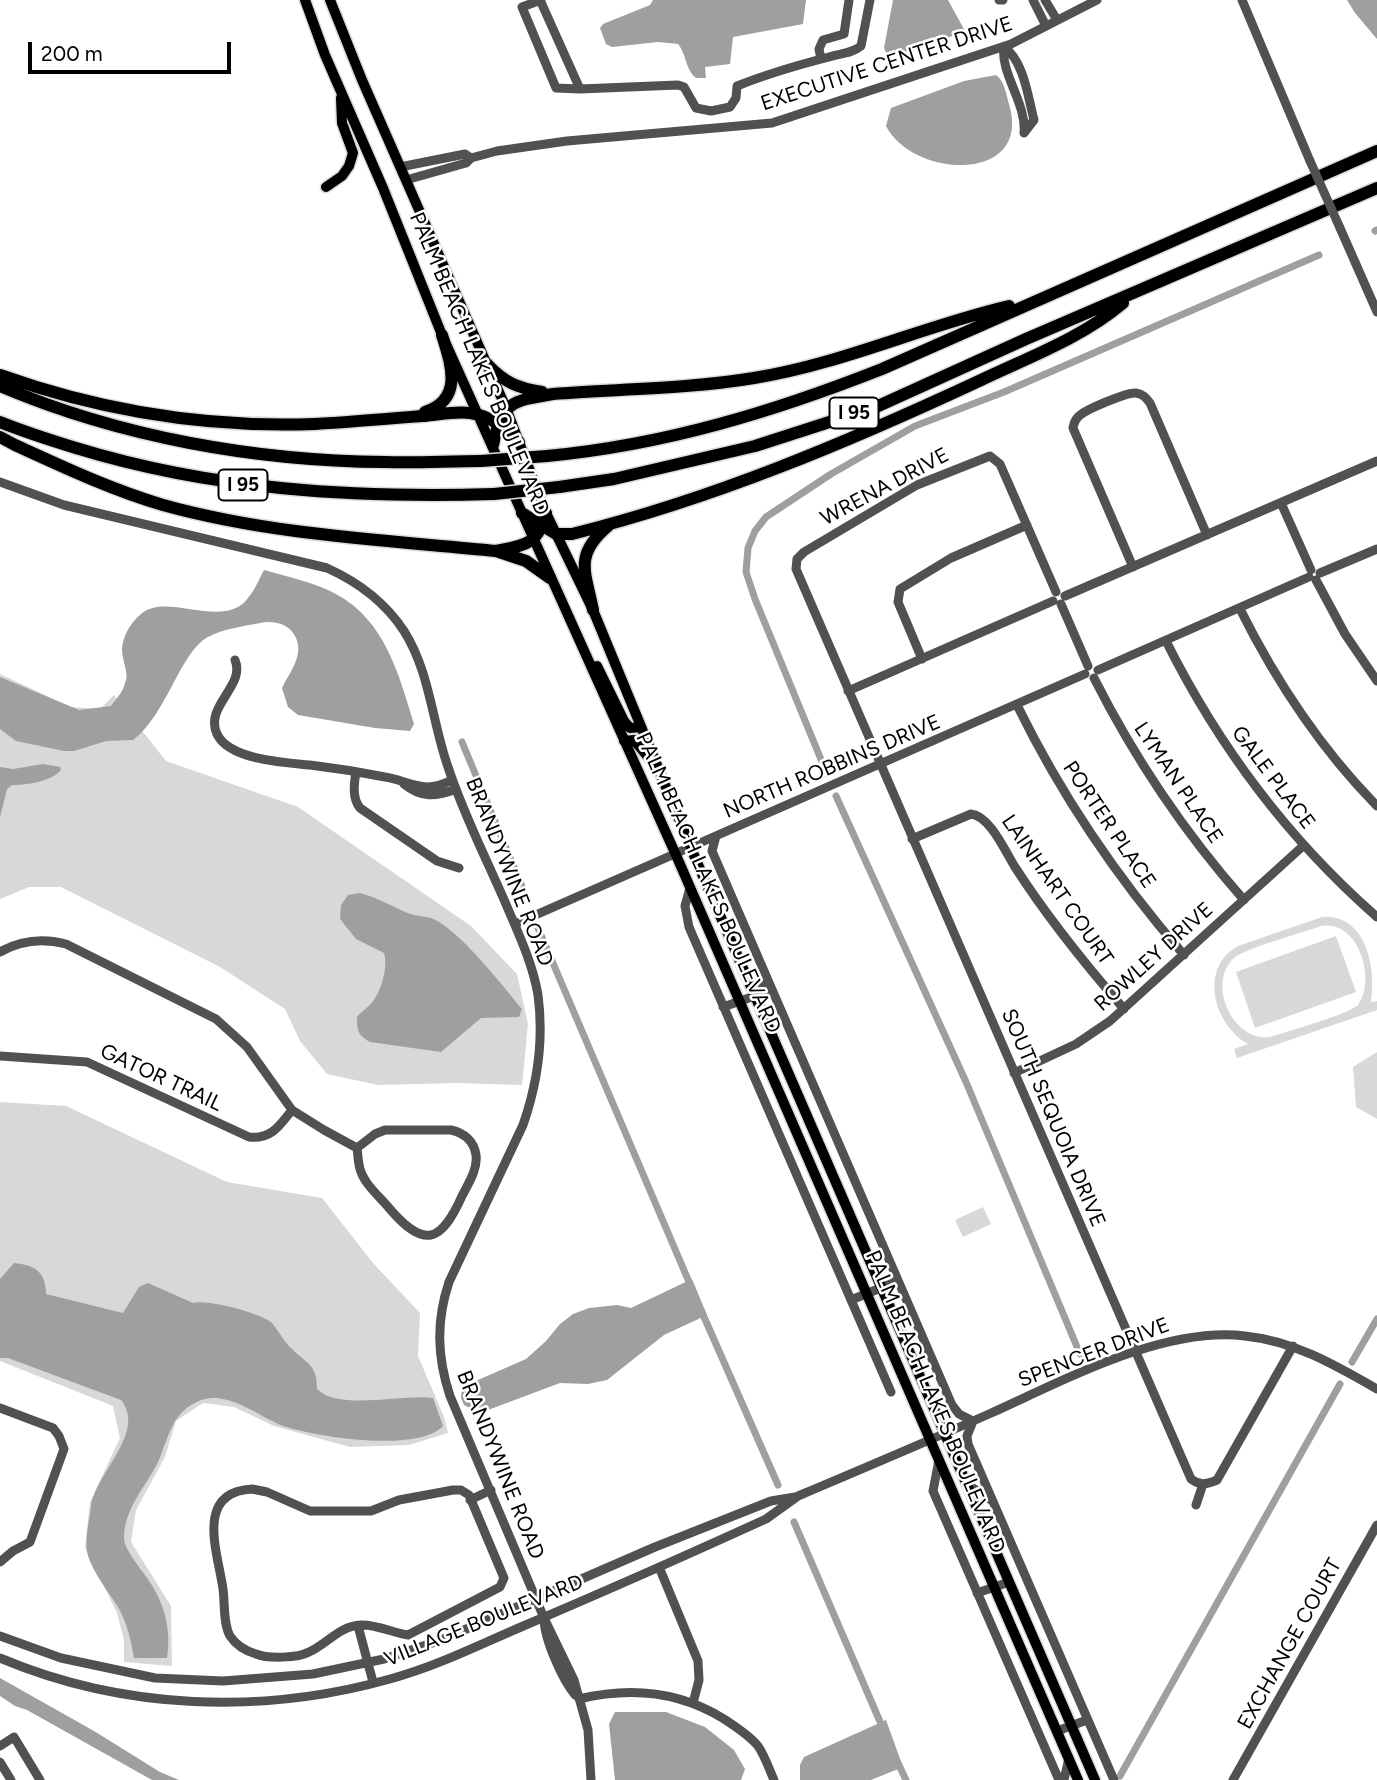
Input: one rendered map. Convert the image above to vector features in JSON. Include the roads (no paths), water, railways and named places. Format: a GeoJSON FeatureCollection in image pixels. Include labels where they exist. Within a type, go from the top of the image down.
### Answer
{"type":"FeatureCollection","features":[{"type":"Feature","properties":{"kind":"highway","name":"I 95"},"geometry":{"type":"LineString","coordinates":[[0,386],[116,427],[285,456],[383,462],[481,461],[598,451],[732,422],[882,369],[1377,151]]}},
{"type":"Feature","properties":{"kind":"highway","name":"I 95"},"geometry":{"type":"LineString","coordinates":[[0,422],[100,455],[218,481],[271,488],[397,496],[494,494],[614,480],[755,446],[876,407],[1377,188]]}},
{"type":"Feature","properties":{"kind":"highway"},"geometry":{"type":"LineString","coordinates":[[522,513],[556,534],[572,534],[610,525],[722,488],[877,427],[1046,350],[1110,314],[1134,294]]}},
{"type":"Feature","properties":{"kind":"highway"},"geometry":{"type":"LineString","coordinates":[[493,445],[498,422],[506,408],[512,404],[553,394],[755,378],[841,357],[977,314],[1037,300]]}},
{"type":"Feature","properties":{"kind":"highway"},"geometry":{"type":"LineString","coordinates":[[408,417],[439,406],[449,392],[452,367],[442,335]]}},
{"type":"Feature","properties":{"kind":"highway"},"geometry":{"type":"LineString","coordinates":[[487,364],[512,386],[553,394]]}},
{"type":"Feature","properties":{"kind":"highway"},"geometry":{"type":"LineString","coordinates":[[0,375],[70,398],[152,415],[220,423],[281,425],[466,412],[498,422],[519,442]]}},
{"type":"Feature","properties":{"kind":"highway"},"geometry":{"type":"LineString","coordinates":[[0,437],[125,493],[202,514],[268,527],[496,551],[526,561],[550,578]]}},
{"type":"Feature","properties":{"kind":"highway"},"geometry":{"type":"LineString","coordinates":[[496,551],[525,545],[533,540],[542,527],[546,513]]}},
{"type":"Feature","properties":{"kind":"highway"},"geometry":{"type":"LineString","coordinates":[[593,610],[584,555],[596,537],[610,525]]}},
{"type":"Feature","properties":{"kind":"main road","name":"PALM BEACH LAKES BOULEVARD"},"geometry":{"type":"LineString","coordinates":[[305,0],[442,335],[676,855],[1078,1780]]}},
{"type":"Feature","properties":{"kind":"main road","name":"PALM BEACH LAKES BOULEVARD"},"geometry":{"type":"LineString","coordinates":[[330,0],[359,74],[506,408],[546,513],[593,610],[690,847],[1095,1780]]}},
{"type":"Feature","properties":{"kind":"main road"},"geometry":{"type":"LineString","coordinates":[[326,187],[342,176],[353,153],[342,123],[341,92]]}},
{"type":"Feature","properties":{"kind":"main road"},"geometry":{"type":"LineString","coordinates":[[585,655],[596,665],[606,681],[624,721],[630,728],[640,727]]}},
{"type":"Feature","properties":{"kind":"main road"},"geometry":{"type":"LineString","coordinates":[[624,741],[634,740],[656,765]]}},
{"type":"Feature","properties":{"kind":"street"},"geometry":{"type":"LineString","coordinates":[[580,89],[541,0],[522,7],[556,88],[560,90],[678,85],[684,87],[696,108],[710,111],[730,107],[736,99],[737,86],[852,52],[861,46],[870,0]]}},
{"type":"Feature","properties":{"kind":"street"},"geometry":{"type":"LineString","coordinates":[[821,59],[823,40],[844,34],[849,0]]}},
{"type":"Feature","properties":{"kind":"street","name":"EXECUTIVE CENTER DRIVE"},"geometry":{"type":"LineString","coordinates":[[406,180],[497,151],[567,141],[772,123],[1004,47],[1097,0]]}},
{"type":"Feature","properties":{"kind":"street"},"geometry":{"type":"LineString","coordinates":[[1242,0],[1377,312]]}},
{"type":"Feature","properties":{"kind":"street"},"geometry":{"type":"LineString","coordinates":[[1038,1],[1057,20]]}},
{"type":"Feature","properties":{"kind":"street"},"geometry":{"type":"LineString","coordinates":[[1038,1],[1046,26]]}},
{"type":"Feature","properties":{"kind":"street"},"geometry":{"type":"LineString","coordinates":[[1004,47],[1012,52],[1022,75],[1034,120],[1024,133],[1021,109],[1002,57],[1004,47]]}},
{"type":"Feature","properties":{"kind":"street"},"geometry":{"type":"LineString","coordinates":[[716,110],[718,128]]}},
{"type":"Feature","properties":{"kind":"street","name":"EXECUTIVE CENTER DRIVE"},"geometry":{"type":"LineString","coordinates":[[400,167],[465,154],[471,158]]}},
{"type":"Feature","properties":{"kind":"street"},"geometry":{"type":"LineString","coordinates":[[1133,567],[1073,428],[1079,415],[1128,394],[1140,394],[1150,403],[1207,535]]}},
{"type":"Feature","properties":{"kind":"street","name":"LYMAN PLACE"},"geometry":{"type":"LineString","coordinates":[[989,456],[1000,464],[1091,672],[1128,742],[1191,838],[1244,900]]}},
{"type":"Feature","properties":{"kind":"street","name":"WRENA DRIVE"},"geometry":{"type":"LineString","coordinates":[[800,555],[918,485],[989,456]]}},
{"type":"Feature","properties":{"kind":"street"},"geometry":{"type":"LineString","coordinates":[[848,691],[1377,461]]}},
{"type":"Feature","properties":{"kind":"street","name":"BRANDYWINE ROAD"},"geometry":{"type":"LineString","coordinates":[[0,482],[64,505],[311,563],[338,573],[364,589],[390,613],[414,649],[421,665],[454,785],[515,924],[533,972],[540,1010],[541,1044],[536,1083],[523,1125],[449,1282],[442,1306],[439,1350],[444,1379],[537,1598],[544,1618],[544,1630],[569,1687],[579,1699],[588,1730],[591,1780]]}},
{"type":"Feature","properties":{"kind":"street"},"geometry":{"type":"LineString","coordinates":[[1281,503],[1345,634],[1377,681]]}},
{"type":"Feature","properties":{"kind":"street"},"geometry":{"type":"LineString","coordinates":[[922,659],[898,602],[900,589],[951,558],[1027,525]]}},
{"type":"Feature","properties":{"kind":"street","name":"NORTH ROBBINS DRIVE"},"geometry":{"type":"LineString","coordinates":[[515,924],[1377,549]]}},
{"type":"Feature","properties":{"kind":"street","name":"SOUTH SEQUOIA DRIVE"},"geometry":{"type":"LineString","coordinates":[[800,555],[796,569],[848,691],[1191,1479],[1200,1484]]}},
{"type":"Feature","properties":{"kind":"street"},"geometry":{"type":"LineString","coordinates":[[1240,609],[1298,709],[1332,755],[1377,806]]}},
{"type":"Feature","properties":{"kind":"street","name":"GALE PLACE"},"geometry":{"type":"LineString","coordinates":[[1166,641],[1218,735],[1266,802],[1303,846],[1377,917]]}},
{"type":"Feature","properties":{"kind":"street"},"geometry":{"type":"LineString","coordinates":[[235,660],[239,668],[215,717],[216,731],[224,744],[275,763],[356,772],[430,787],[454,785]]}},
{"type":"Feature","properties":{"kind":"street","name":"PORTER PLACE"},"geometry":{"type":"LineString","coordinates":[[1017,705],[1052,772],[1093,839],[1184,955]]}},
{"type":"Feature","properties":{"kind":"street"},"geometry":{"type":"LineString","coordinates":[[356,772],[354,789],[360,808],[437,861],[459,868]]}},
{"type":"Feature","properties":{"kind":"street","name":"LAINHART COURT"},"geometry":{"type":"LineString","coordinates":[[912,839],[971,814],[985,820],[1046,912],[1124,1009]]}},
{"type":"Feature","properties":{"kind":"street"},"geometry":{"type":"LineString","coordinates":[[716,836],[712,852],[953,1408],[973,1421],[968,1430],[968,1440],[1114,1780]]}},
{"type":"Feature","properties":{"kind":"street","name":"ROWLEY DRIVE"},"geometry":{"type":"LineString","coordinates":[[1014,1073],[1076,1044],[1124,1009],[1303,846]]}},
{"type":"Feature","properties":{"kind":"street"},"geometry":{"type":"LineString","coordinates":[[690,888],[685,906],[686,919],[891,1392]]}},
{"type":"Feature","properties":{"kind":"street"},"geometry":{"type":"LineString","coordinates":[[0,952],[28,941],[44,940],[66,944],[201,1011],[239,1038],[292,1110],[357,1147]]}},
{"type":"Feature","properties":{"kind":"street"},"geometry":{"type":"LineString","coordinates":[[746,975],[772,990]]}},
{"type":"Feature","properties":{"kind":"street"},"geometry":{"type":"LineString","coordinates":[[723,1007],[772,990]]}},
{"type":"Feature","properties":{"kind":"street","name":"GATOR TRAIL"},"geometry":{"type":"LineString","coordinates":[[0,1056],[87,1062],[249,1138],[259,1138],[273,1132],[292,1110]]}},
{"type":"Feature","properties":{"kind":"street"},"geometry":{"type":"LineString","coordinates":[[384,1130],[451,1130],[468,1139],[474,1148],[476,1163],[450,1222],[438,1232],[424,1235],[405,1227],[363,1177],[357,1147],[384,1130]]}},
{"type":"Feature","properties":{"kind":"street"},"geometry":{"type":"LineString","coordinates":[[818,1141],[835,1134]]}},
{"type":"Feature","properties":{"kind":"street"},"geometry":{"type":"LineString","coordinates":[[787,1154],[803,1147]]}},
{"type":"Feature","properties":{"kind":"street"},"geometry":{"type":"LineString","coordinates":[[850,1300],[898,1281]]}},
{"type":"Feature","properties":{"kind":"street","name":"SPENCER DRIVE"},"geometry":{"type":"LineString","coordinates":[[944,1433],[1135,1352],[1173,1339],[1222,1334],[1263,1338],[1293,1346],[1331,1363],[1377,1389]]}},
{"type":"Feature","properties":{"kind":"street"},"geometry":{"type":"LineString","coordinates":[[1196,1505],[1200,1484],[1217,1480],[1293,1346]]}},
{"type":"Feature","properties":{"kind":"street"},"geometry":{"type":"LineString","coordinates":[[882,1373],[901,1373]]}},
{"type":"Feature","properties":{"kind":"street"},"geometry":{"type":"LineString","coordinates":[[0,1408],[53,1428],[64,1449],[30,1542],[0,1562]]}},
{"type":"Feature","properties":{"kind":"street","name":"VILLAGE BOULEVARD"},"geometry":{"type":"LineString","coordinates":[[0,1636],[61,1658],[130,1674],[187,1680],[284,1678],[369,1662],[441,1640],[771,1501],[798,1496],[944,1433]]}},
{"type":"Feature","properties":{"kind":"street"},"geometry":{"type":"LineString","coordinates":[[939,1460],[933,1491],[1061,1780]]}},
{"type":"Feature","properties":{"kind":"street"},"geometry":{"type":"LineString","coordinates":[[967,1484],[992,1501]]}},
{"type":"Feature","properties":{"kind":"street"},"geometry":{"type":"LineString","coordinates":[[253,1489],[267,1492],[310,1511],[370,1511],[399,1500],[453,1490],[466,1492],[504,1578],[500,1587],[408,1635],[358,1626],[335,1634],[308,1653],[295,1655],[263,1657],[248,1651],[233,1640],[227,1630],[212,1524],[222,1503],[238,1491],[253,1489]]}},
{"type":"Feature","properties":{"kind":"street"},"geometry":{"type":"LineString","coordinates":[[470,1500],[491,1490]]}},
{"type":"Feature","properties":{"kind":"street","name":"VILLAGE BOULEVARD"},"geometry":{"type":"LineString","coordinates":[[0,1658],[85,1686],[187,1702],[256,1702],[316,1694],[389,1679],[448,1659],[766,1519],[798,1496]]}},
{"type":"Feature","properties":{"kind":"street","name":"EXCHANGE COURT"},"geometry":{"type":"LineString","coordinates":[[1233,1780],[1377,1525]]}},
{"type":"Feature","properties":{"kind":"street"},"geometry":{"type":"LineString","coordinates":[[659,1567],[698,1661],[699,1680],[693,1703]]}},
{"type":"Feature","properties":{"kind":"street"},"geometry":{"type":"LineString","coordinates":[[977,1593],[1009,1582]]}},
{"type":"Feature","properties":{"kind":"street"},"geometry":{"type":"LineString","coordinates":[[358,1626],[373,1682]]}},
{"type":"Feature","properties":{"kind":"street"},"geometry":{"type":"LineString","coordinates":[[579,1699],[612,1692],[643,1692],[693,1703],[749,1737],[762,1752],[774,1780]]}},
{"type":"Feature","properties":{"kind":"street"},"geometry":{"type":"LineString","coordinates":[[1057,1731],[1087,1720]]}},
{"type":"Feature","properties":{"kind":"street"},"geometry":{"type":"LineString","coordinates":[[0,1746],[14,1737],[40,1780]]}},
{"type":"Feature","properties":{"kind":"street"},"geometry":{"type":"LineString","coordinates":[[1061,1780],[1069,1758]]}},
{"type":"Feature","properties":{"kind":"street"},"geometry":{"type":"LineString","coordinates":[[0,1762],[11,1780]]}},
{"type":"Feature","properties":{"kind":"waterway"},"geometry":{"type":"LineString","coordinates":[[827,774],[746,572],[748,548],[755,531],[766,517],[831,474],[915,426],[1004,392],[1319,255]]}},
{"type":"Feature","properties":{"kind":"waterway"},"geometry":{"type":"LineString","coordinates":[[462,742],[526,896]]}},
{"type":"Feature","properties":{"kind":"waterway"},"geometry":{"type":"LineString","coordinates":[[836,796],[966,1082],[1080,1354]]}},
{"type":"Feature","properties":{"kind":"waterway"},"geometry":{"type":"LineString","coordinates":[[538,928],[692,1289]]}},
{"type":"Feature","properties":{"kind":"waterway"},"geometry":{"type":"LineString","coordinates":[[701,1310],[778,1485]]}},
{"type":"Feature","properties":{"kind":"waterway"},"geometry":{"type":"LineString","coordinates":[[1352,1362],[1377,1319]]}},
{"type":"Feature","properties":{"kind":"waterway"},"geometry":{"type":"LineString","coordinates":[[1120,1776],[1340,1384]]}},
{"type":"Feature","properties":{"kind":"waterway"},"geometry":{"type":"LineString","coordinates":[[794,1522],[884,1731]]}},
{"type":"Feature","properties":{"kind":"waterway"},"geometry":{"type":"LineString","coordinates":[[897,1761],[906,1780]]}}]}
